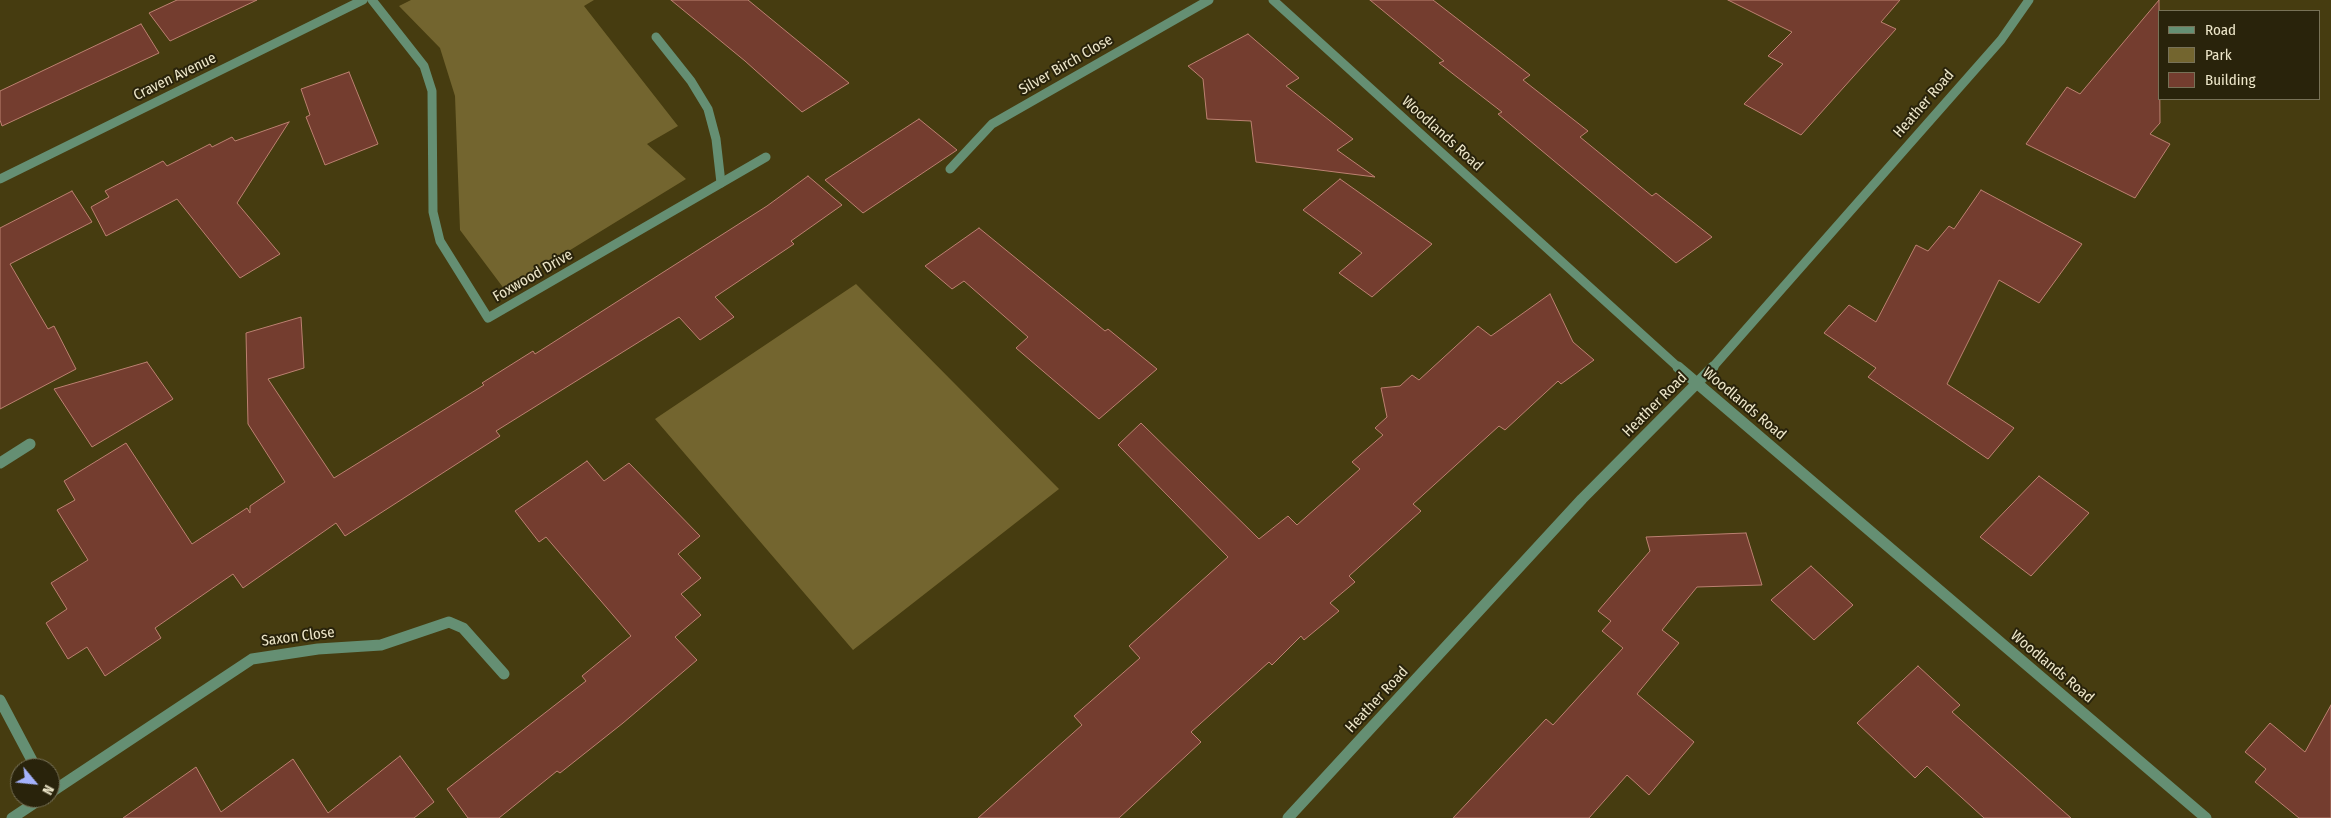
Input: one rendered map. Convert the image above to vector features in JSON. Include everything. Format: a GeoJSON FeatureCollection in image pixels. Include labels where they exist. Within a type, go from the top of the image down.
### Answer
{"type":"FeatureCollection","features":[{"type":"Feature","properties":{"kind":"street","name":"Craven Avenue"},"geometry":{"type":"LineString","coordinates":[[0,179],[363,0]]}},
{"type":"Feature","properties":{"kind":"street","name":"Foxwood Drive"},"geometry":{"type":"LineString","coordinates":[[372,0],[424,66],[432,91],[433,212],[440,241],[488,318],[766,157]]}},
{"type":"Feature","properties":{"kind":"street","name":"Silver Birch Close"},"geometry":{"type":"LineString","coordinates":[[950,169],[992,124],[1209,0]]}},
{"type":"Feature","properties":{"kind":"street","name":"Woodlands Road"},"geometry":{"type":"LineString","coordinates":[[1273,0],[1634,329],[2206,818]]}},
{"type":"Feature","properties":{"kind":"street","name":"Heather Road"},"geometry":{"type":"LineString","coordinates":[[1288,818],[1582,499],[1698,384],[2001,40],[2029,0]]}},
{"type":"Feature","properties":{"kind":"street"},"geometry":{"type":"LineString","coordinates":[[656,37],[691,81],[708,109],[716,139],[721,183]]}},
{"type":"Feature","properties":{"kind":"street"},"geometry":{"type":"LineString","coordinates":[[0,463],[30,444]]}},
{"type":"Feature","properties":{"kind":"street","name":"Saxon Close"},"geometry":{"type":"LineString","coordinates":[[60,786],[252,659],[318,649],[381,645],[413,636],[449,622],[463,628],[504,674]]}},
{"type":"Feature","properties":{"kind":"street"},"geometry":{"type":"LineString","coordinates":[[0,700],[31,758]]}},
{"type":"Feature","properties":{"kind":"street"},"geometry":{"type":"LineString","coordinates":[[12,818],[27,808]]}},
{"type":"Feature","properties":{"kind":"green space"},"geometry":{"type":"Polygon","coordinates":[[[411,0],[594,0],[584,6],[678,126],[647,144],[686,179],[505,290],[460,230],[455,96],[440,48],[399,6],[411,0]]]}},
{"type":"Feature","properties":{"kind":"green space"},"geometry":{"type":"Polygon","coordinates":[[[856,284],[1059,489],[853,650],[655,419],[856,284]]]}},
{"type":"Feature","properties":{"kind":"building"},"geometry":{"type":"Polygon","coordinates":[[[177,0],[257,0],[170,41],[149,13],[177,0]]]}},
{"type":"Feature","properties":{"kind":"building"},"geometry":{"type":"Polygon","coordinates":[[[671,0],[748,0],[849,83],[802,112],[745,61],[671,0]]]}},
{"type":"Feature","properties":{"kind":"building"},"geometry":{"type":"Polygon","coordinates":[[[1370,0],[1433,0],[1530,75],[1523,80],[1588,131],[1580,137],[1652,196],[1656,193],[1712,237],[1676,263],[1498,114],[1502,112],[1439,63],[1444,61],[1370,0]]]}},
{"type":"Feature","properties":{"kind":"building"},"geometry":{"type":"Polygon","coordinates":[[[1728,0],[1900,0],[1881,22],[1896,29],[1801,135],[1744,104],[1783,64],[1768,56],[1792,32],[1728,0]]]}},
{"type":"Feature","properties":{"kind":"building"},"geometry":{"type":"Polygon","coordinates":[[[2159,0],[2158,100],[2160,100],[2160,123],[2150,134],[2170,144],[2135,198],[2026,144],[2067,87],[2080,94],[2159,0]]]}},
{"type":"Feature","properties":{"kind":"building"},"geometry":{"type":"Polygon","coordinates":[[[141,24],[159,53],[2,126],[0,120],[0,91],[141,24]]]}},
{"type":"Feature","properties":{"kind":"building"},"geometry":{"type":"Polygon","coordinates":[[[1248,34],[1299,78],[1286,86],[1353,139],[1337,150],[1375,177],[1256,162],[1251,121],[1207,119],[1203,79],[1188,66],[1248,34]]]}},
{"type":"Feature","properties":{"kind":"building"},"geometry":{"type":"Polygon","coordinates":[[[349,72],[378,144],[325,165],[306,117],[310,115],[301,89],[349,72]]]}},
{"type":"Feature","properties":{"kind":"building"},"geometry":{"type":"Polygon","coordinates":[[[919,119],[957,150],[863,213],[825,180],[919,119]]]}},
{"type":"Feature","properties":{"kind":"building"},"geometry":{"type":"Polygon","coordinates":[[[289,122],[237,203],[280,254],[240,278],[177,199],[106,236],[91,207],[109,197],[105,191],[163,161],[167,166],[210,144],[212,147],[232,137],[235,141],[289,122]]]}},
{"type":"Feature","properties":{"kind":"building"},"geometry":{"type":"Polygon","coordinates":[[[808,176],[842,205],[791,241],[794,244],[715,297],[734,317],[700,340],[679,317],[496,431],[500,436],[345,536],[336,523],[243,588],[233,574],[155,628],[161,638],[105,676],[87,647],[68,659],[46,623],[67,609],[51,583],[88,560],[57,510],[75,500],[64,481],[126,443],[192,544],[247,508],[250,513],[250,506],[285,482],[248,424],[246,333],[301,317],[304,368],[268,379],[334,478],[484,385],[482,383],[533,351],[535,354],[767,206],[808,176]]]}},
{"type":"Feature","properties":{"kind":"building"},"geometry":{"type":"Polygon","coordinates":[[[1340,179],[1432,244],[1372,297],[1339,273],[1362,253],[1303,210],[1340,179]]]}},
{"type":"Feature","properties":{"kind":"building"},"geometry":{"type":"Polygon","coordinates":[[[1981,190],[2082,244],[2039,303],[1999,280],[1947,384],[2014,428],[1988,459],[1868,377],[1876,368],[1824,333],[1849,305],[1876,322],[1916,245],[1928,251],[1949,226],[1954,229],[1981,190]]]}},
{"type":"Feature","properties":{"kind":"building"},"geometry":{"type":"Polygon","coordinates":[[[72,191],[92,222],[10,264],[48,329],[54,326],[76,369],[0,409],[0,228],[72,191]]]}},
{"type":"Feature","properties":{"kind":"building"},"geometry":{"type":"Polygon","coordinates":[[[979,228],[1105,331],[1108,329],[1157,369],[1099,419],[1016,348],[1028,337],[964,281],[952,289],[925,266],[979,228]]]}},
{"type":"Feature","properties":{"kind":"building"},"geometry":{"type":"Polygon","coordinates":[[[1550,294],[1573,342],[1594,360],[1561,384],[1558,381],[1505,430],[1499,426],[1413,504],[1421,511],[1349,576],[1355,582],[1330,603],[1339,611],[1304,640],[1301,636],[1272,665],[1269,662],[1191,732],[1201,742],[1119,818],[978,818],[1082,725],[1074,716],[1140,658],[1129,646],[1228,557],[1118,445],[1141,423],[1259,539],[1288,516],[1297,525],[1360,469],[1352,462],[1383,435],[1375,428],[1387,417],[1381,388],[1400,386],[1412,375],[1419,380],[1478,326],[1491,336],[1550,294]]]}},
{"type":"Feature","properties":{"kind":"building"},"geometry":{"type":"Polygon","coordinates":[[[147,362],[173,399],[92,447],[54,389],[147,362]]]}},
{"type":"Feature","properties":{"kind":"building"},"geometry":{"type":"Polygon","coordinates":[[[587,461],[604,481],[629,463],[700,536],[678,554],[701,578],[681,594],[701,615],[675,637],[697,660],[623,723],[560,773],[557,771],[499,818],[468,818],[447,789],[586,681],[582,676],[631,636],[546,537],[539,542],[515,511],[587,461]]]}},
{"type":"Feature","properties":{"kind":"building"},"geometry":{"type":"Polygon","coordinates":[[[2039,476],[2089,513],[2031,576],[1980,537],[2039,476]]]}},
{"type":"Feature","properties":{"kind":"building"},"geometry":{"type":"Polygon","coordinates":[[[1746,533],[1762,585],[1697,587],[1662,630],[1679,643],[1637,694],[1694,742],[1649,795],[1627,775],[1589,818],[1453,818],[1546,719],[1553,725],[1623,648],[1602,631],[1611,621],[1598,611],[1650,551],[1646,537],[1746,533]]]}},
{"type":"Feature","properties":{"kind":"building"},"geometry":{"type":"Polygon","coordinates":[[[1811,566],[1853,605],[1814,640],[1771,600],[1811,566]]]}},
{"type":"Feature","properties":{"kind":"building"},"geometry":{"type":"Polygon","coordinates":[[[1918,666],[1960,705],[1952,712],[2071,818],[1984,818],[1927,766],[1915,778],[1857,723],[1918,666]]]}},
{"type":"Feature","properties":{"kind":"building"},"geometry":{"type":"Polygon","coordinates":[[[2331,705],[2331,818],[2299,818],[2255,782],[2266,769],[2245,752],[2270,723],[2305,752],[2331,705]]]}},
{"type":"Feature","properties":{"kind":"building"},"geometry":{"type":"Polygon","coordinates":[[[400,756],[434,802],[414,818],[123,818],[196,767],[221,812],[293,759],[328,813],[400,756]]]}}]}
